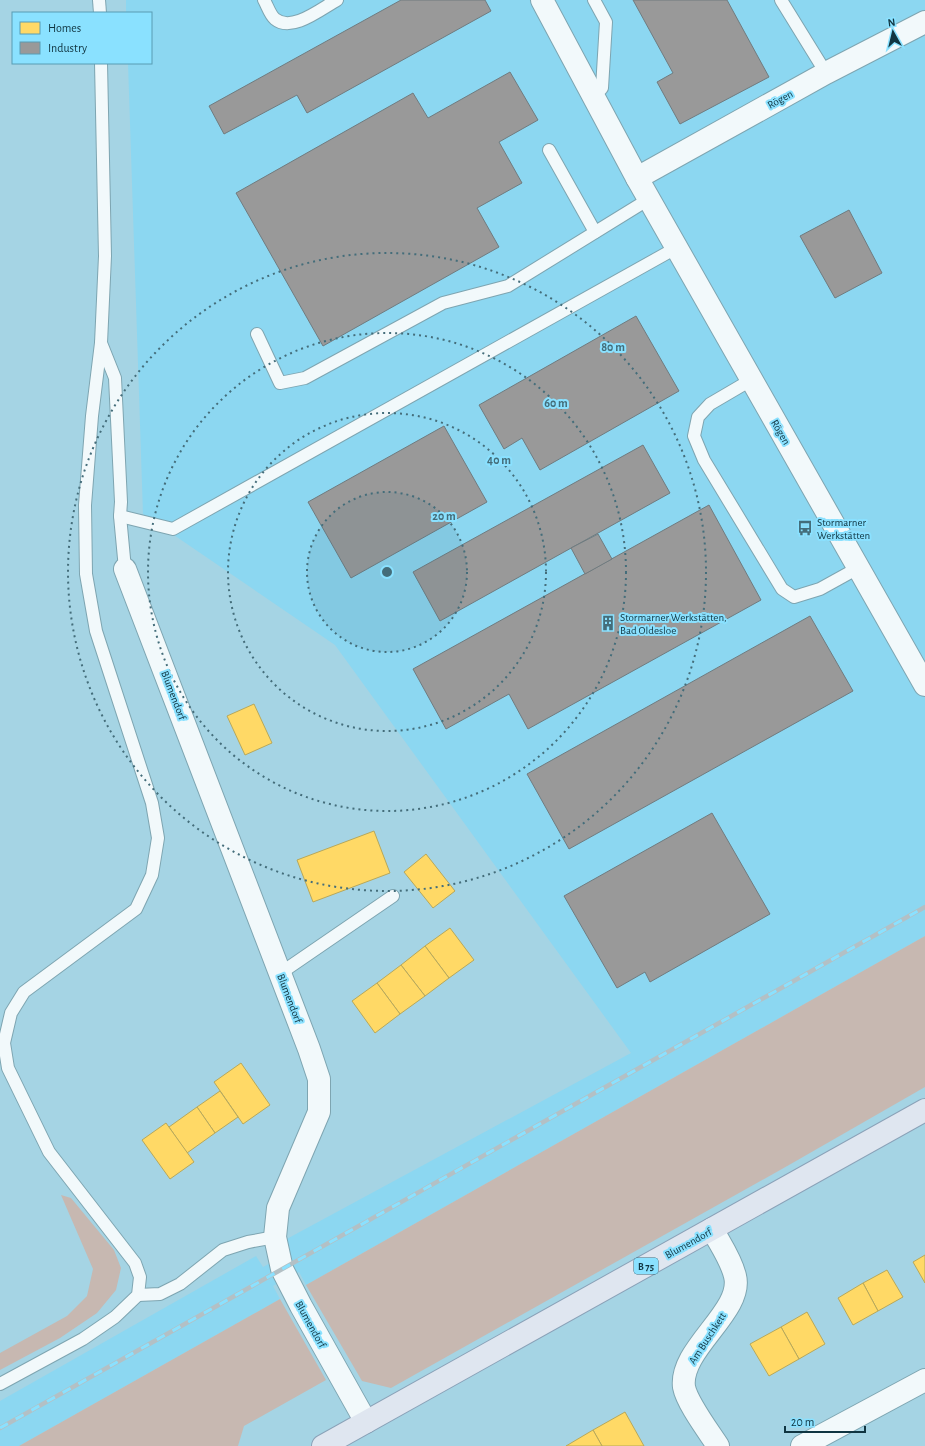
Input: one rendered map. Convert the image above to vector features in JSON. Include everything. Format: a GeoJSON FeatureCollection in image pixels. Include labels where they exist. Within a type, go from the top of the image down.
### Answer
{"type":"FeatureCollection","features":[{"type":"Feature","properties":{"kind":"main road","name":"Blumendorf"},"geometry":{"type":"LineString","coordinates":[[323,1446],[925,1110]]}},
{"type":"Feature","properties":{"kind":"street","name":"Rögen"},"geometry":{"type":"LineString","coordinates":[[542,0],[649,200],[925,685]]}},
{"type":"Feature","properties":{"kind":"street","name":"Rögen"},"geometry":{"type":"LineString","coordinates":[[637,178],[826,74],[925,22]]}},
{"type":"Feature","properties":{"kind":"street","name":"Blumendorf"},"geometry":{"type":"LineString","coordinates":[[125,569],[309,1049],[318,1079],[319,1112],[278,1208],[275,1237],[282,1269],[366,1422]]}},
{"type":"Feature","properties":{"kind":"street","name":"Am Buschkett"},"geometry":{"type":"LineString","coordinates":[[712,1229],[728,1257],[736,1276],[736,1288],[730,1303],[694,1354],[685,1375],[684,1388],[691,1403],[718,1446]]}},
{"type":"Feature","properties":{"kind":"street"},"geometry":{"type":"LineString","coordinates":[[802,1446],[925,1380]]}},
{"type":"Feature","properties":{"kind":"lane"},"geometry":{"type":"LineString","coordinates":[[100,0],[100,12]]}},
{"type":"Feature","properties":{"kind":"lane"},"geometry":{"type":"LineString","coordinates":[[264,0],[275,19],[287,23],[299,22],[337,0]]}},
{"type":"Feature","properties":{"kind":"lane"},"geometry":{"type":"LineString","coordinates":[[594,0],[606,22],[602,88],[594,96]]}},
{"type":"Feature","properties":{"kind":"lane"},"geometry":{"type":"LineString","coordinates":[[781,0],[826,74]]}},
{"type":"Feature","properties":{"kind":"lane"},"geometry":{"type":"LineString","coordinates":[[0,1384],[83,1339],[115,1317],[138,1295],[140,1277],[136,1263],[49,1152],[8,1068],[4,1043],[10,1013],[24,992],[136,909],[152,875],[158,838],[152,803],[96,631],[86,574],[85,505],[92,416],[101,343],[105,256],[101,64]]}},
{"type":"Feature","properties":{"kind":"lane"},"geometry":{"type":"LineString","coordinates":[[549,150],[595,232]]}},
{"type":"Feature","properties":{"kind":"lane"},"geometry":{"type":"LineString","coordinates":[[256,334],[280,383],[305,378],[443,303],[508,286],[649,200]]}},
{"type":"Feature","properties":{"kind":"lane"},"geometry":{"type":"LineString","coordinates":[[120,516],[173,529],[676,248]]}},
{"type":"Feature","properties":{"kind":"lane"},"geometry":{"type":"LineString","coordinates":[[101,343],[115,378],[121,502],[120,516],[125,569]]}},
{"type":"Feature","properties":{"kind":"lane"},"geometry":{"type":"LineString","coordinates":[[751,380],[710,404],[698,417],[694,436],[704,460],[782,589],[794,597],[820,589],[858,568]]}},
{"type":"Feature","properties":{"kind":"lane"},"geometry":{"type":"LineString","coordinates":[[281,976],[288,968],[393,896]]}},
{"type":"Feature","properties":{"kind":"lane"},"geometry":{"type":"LineString","coordinates":[[138,1295],[160,1294],[180,1284],[223,1250],[248,1242],[275,1237]]}},
{"type":"Feature","properties":{"kind":"shaded area"},"geometry":{"type":"Polygon","coordinates":[[[126,0],[925,0],[925,936],[306,1285],[299,1272],[273,1286],[280,1299],[19,1446],[0,1446],[0,1401],[256,1256],[263,1267],[289,1253],[283,1241],[631,1053],[335,645],[143,514],[128,64],[152,64],[152,12],[126,12],[126,0]]]}},
{"type":"Feature","properties":{"kind":"shaded area"},"geometry":{"type":"Polygon","coordinates":[[[925,936],[925,1087],[391,1388],[362,1381],[306,1285],[925,936]]]}},
{"type":"Feature","properties":{"kind":"shaded area"},"geometry":{"type":"Polygon","coordinates":[[[61,1195],[71,1198],[114,1250],[121,1268],[116,1290],[97,1313],[60,1338],[0,1370],[0,1353],[67,1316],[87,1296],[93,1269],[61,1195]]]}},
{"type":"Feature","properties":{"kind":"shaded area"},"geometry":{"type":"Polygon","coordinates":[[[280,1299],[326,1380],[244,1426],[238,1446],[19,1446],[280,1299]]]}},
{"type":"Feature","properties":{"kind":"building: Homes"},"geometry":{"type":"Polygon","coordinates":[[[254,704],[272,743],[245,755],[227,716],[254,704]]]}},
{"type":"Feature","properties":{"kind":"building: Homes"},"geometry":{"type":"Polygon","coordinates":[[[374,831],[390,873],[313,902],[297,860],[374,831]]]}},
{"type":"Feature","properties":{"kind":"building: Homes"},"geometry":{"type":"Polygon","coordinates":[[[426,854],[455,891],[433,908],[404,872],[426,854]]]}},
{"type":"Feature","properties":{"kind":"building: Homes"},"geometry":{"type":"Polygon","coordinates":[[[450,928],[474,960],[449,978],[425,946],[450,928]]]}},
{"type":"Feature","properties":{"kind":"building: Homes"},"geometry":{"type":"Polygon","coordinates":[[[425,946],[449,978],[425,996],[401,965],[425,946]]]}},
{"type":"Feature","properties":{"kind":"building: Homes"},"geometry":{"type":"Polygon","coordinates":[[[401,965],[425,996],[400,1014],[377,983],[401,965]]]}},
{"type":"Feature","properties":{"kind":"building: Homes"},"geometry":{"type":"Polygon","coordinates":[[[377,983],[400,1014],[375,1033],[352,1001],[377,983]]]}},
{"type":"Feature","properties":{"kind":"building: Homes"},"geometry":{"type":"Polygon","coordinates":[[[241,1063],[270,1105],[243,1124],[214,1082],[241,1063]]]}},
{"type":"Feature","properties":{"kind":"building: Homes"},"geometry":{"type":"Polygon","coordinates":[[[220,1091],[238,1117],[215,1133],[197,1107],[220,1091]]]}},
{"type":"Feature","properties":{"kind":"building: Homes"},"geometry":{"type":"Polygon","coordinates":[[[197,1107],[215,1133],[187,1153],[169,1127],[197,1107]]]}},
{"type":"Feature","properties":{"kind":"building: Homes"},"geometry":{"type":"Polygon","coordinates":[[[166,1123],[194,1162],[170,1179],[142,1140],[166,1123]]]}},
{"type":"Feature","properties":{"kind":"building: Homes"},"geometry":{"type":"Polygon","coordinates":[[[925,1255],[925,1283],[913,1262],[925,1255]]]}},
{"type":"Feature","properties":{"kind":"building: Homes"},"geometry":{"type":"Polygon","coordinates":[[[887,1270],[903,1297],[878,1311],[863,1283],[887,1270]]]}},
{"type":"Feature","properties":{"kind":"building: Homes"},"geometry":{"type":"Polygon","coordinates":[[[863,1283],[878,1311],[853,1325],[838,1298],[863,1283]]]}},
{"type":"Feature","properties":{"kind":"building: Homes"},"geometry":{"type":"Polygon","coordinates":[[[807,1312],[825,1344],[799,1359],[781,1327],[807,1312]]]}},
{"type":"Feature","properties":{"kind":"building: Homes"},"geometry":{"type":"Polygon","coordinates":[[[781,1327],[799,1359],[769,1376],[750,1344],[781,1327]]]}},
{"type":"Feature","properties":{"kind":"building: Homes"},"geometry":{"type":"Polygon","coordinates":[[[625,1412],[644,1446],[602,1446],[593,1430],[625,1412]]]}},
{"type":"Feature","properties":{"kind":"building: Homes"},"geometry":{"type":"Polygon","coordinates":[[[593,1430],[602,1446],[566,1446],[593,1430]]]}},
{"type":"Feature","properties":{"kind":"building: Industry"},"geometry":{"type":"Polygon","coordinates":[[[401,0],[485,0],[491,11],[307,113],[297,95],[224,134],[209,106],[401,0]]]}},
{"type":"Feature","properties":{"kind":"building: Industry"},"geometry":{"type":"Polygon","coordinates":[[[633,0],[727,0],[769,77],[680,124],[657,82],[673,73],[633,0]]]}},
{"type":"Feature","properties":{"kind":"building: Industry"},"geometry":{"type":"Polygon","coordinates":[[[510,72],[538,120],[499,142],[522,183],[477,208],[499,247],[323,346],[236,193],[413,93],[428,118],[510,72]]]}},
{"type":"Feature","properties":{"kind":"building: Industry"},"geometry":{"type":"Polygon","coordinates":[[[849,210],[882,273],[835,298],[800,236],[849,210]]]}},
{"type":"Feature","properties":{"kind":"building: Industry"},"geometry":{"type":"Polygon","coordinates":[[[636,316],[679,391],[540,470],[522,438],[504,449],[479,405],[636,316]]]}},
{"type":"Feature","properties":{"kind":"building: Industry"},"geometry":{"type":"Polygon","coordinates":[[[444,426],[487,502],[351,578],[308,502],[444,426]]]}},
{"type":"Feature","properties":{"kind":"building: Industry"},"geometry":{"type":"Polygon","coordinates":[[[643,445],[670,493],[440,621],[413,572],[643,445]]]}},
{"type":"Feature","properties":{"kind":"building: Industry","name":"Stormarner Werkstätten, Bad Oldesloe"},"geometry":{"type":"Polygon","coordinates":[[[709,505],[761,600],[528,729],[509,694],[446,729],[413,669],[709,505]]]}},
{"type":"Feature","properties":{"kind":"building: Industry"},"geometry":{"type":"Polygon","coordinates":[[[598,534],[612,559],[585,574],[571,548],[598,534]]]}},
{"type":"Feature","properties":{"kind":"building: Industry"},"geometry":{"type":"Polygon","coordinates":[[[810,616],[853,691],[569,849],[527,774],[810,616]]]}},
{"type":"Feature","properties":{"kind":"building: Industry"},"geometry":{"type":"Polygon","coordinates":[[[712,813],[770,914],[650,982],[645,972],[617,988],[564,896],[712,813]]]}},
{"type":"Feature","properties":{"kind":"railway"},"geometry":{"type":"LineString","coordinates":[[0,1428],[925,907]]}},
{"type":"Feature","properties":{"kind":"place","name":"Stormarner Werkstätten"},"geometry":{"type":"Point","coordinates":[805,528]}},
{"type":"Feature","properties":{"kind":"place","name":"Stormarner Werkstätten, Bad Oldesloe"},"geometry":{"type":"Point","coordinates":[608,623]}}]}
